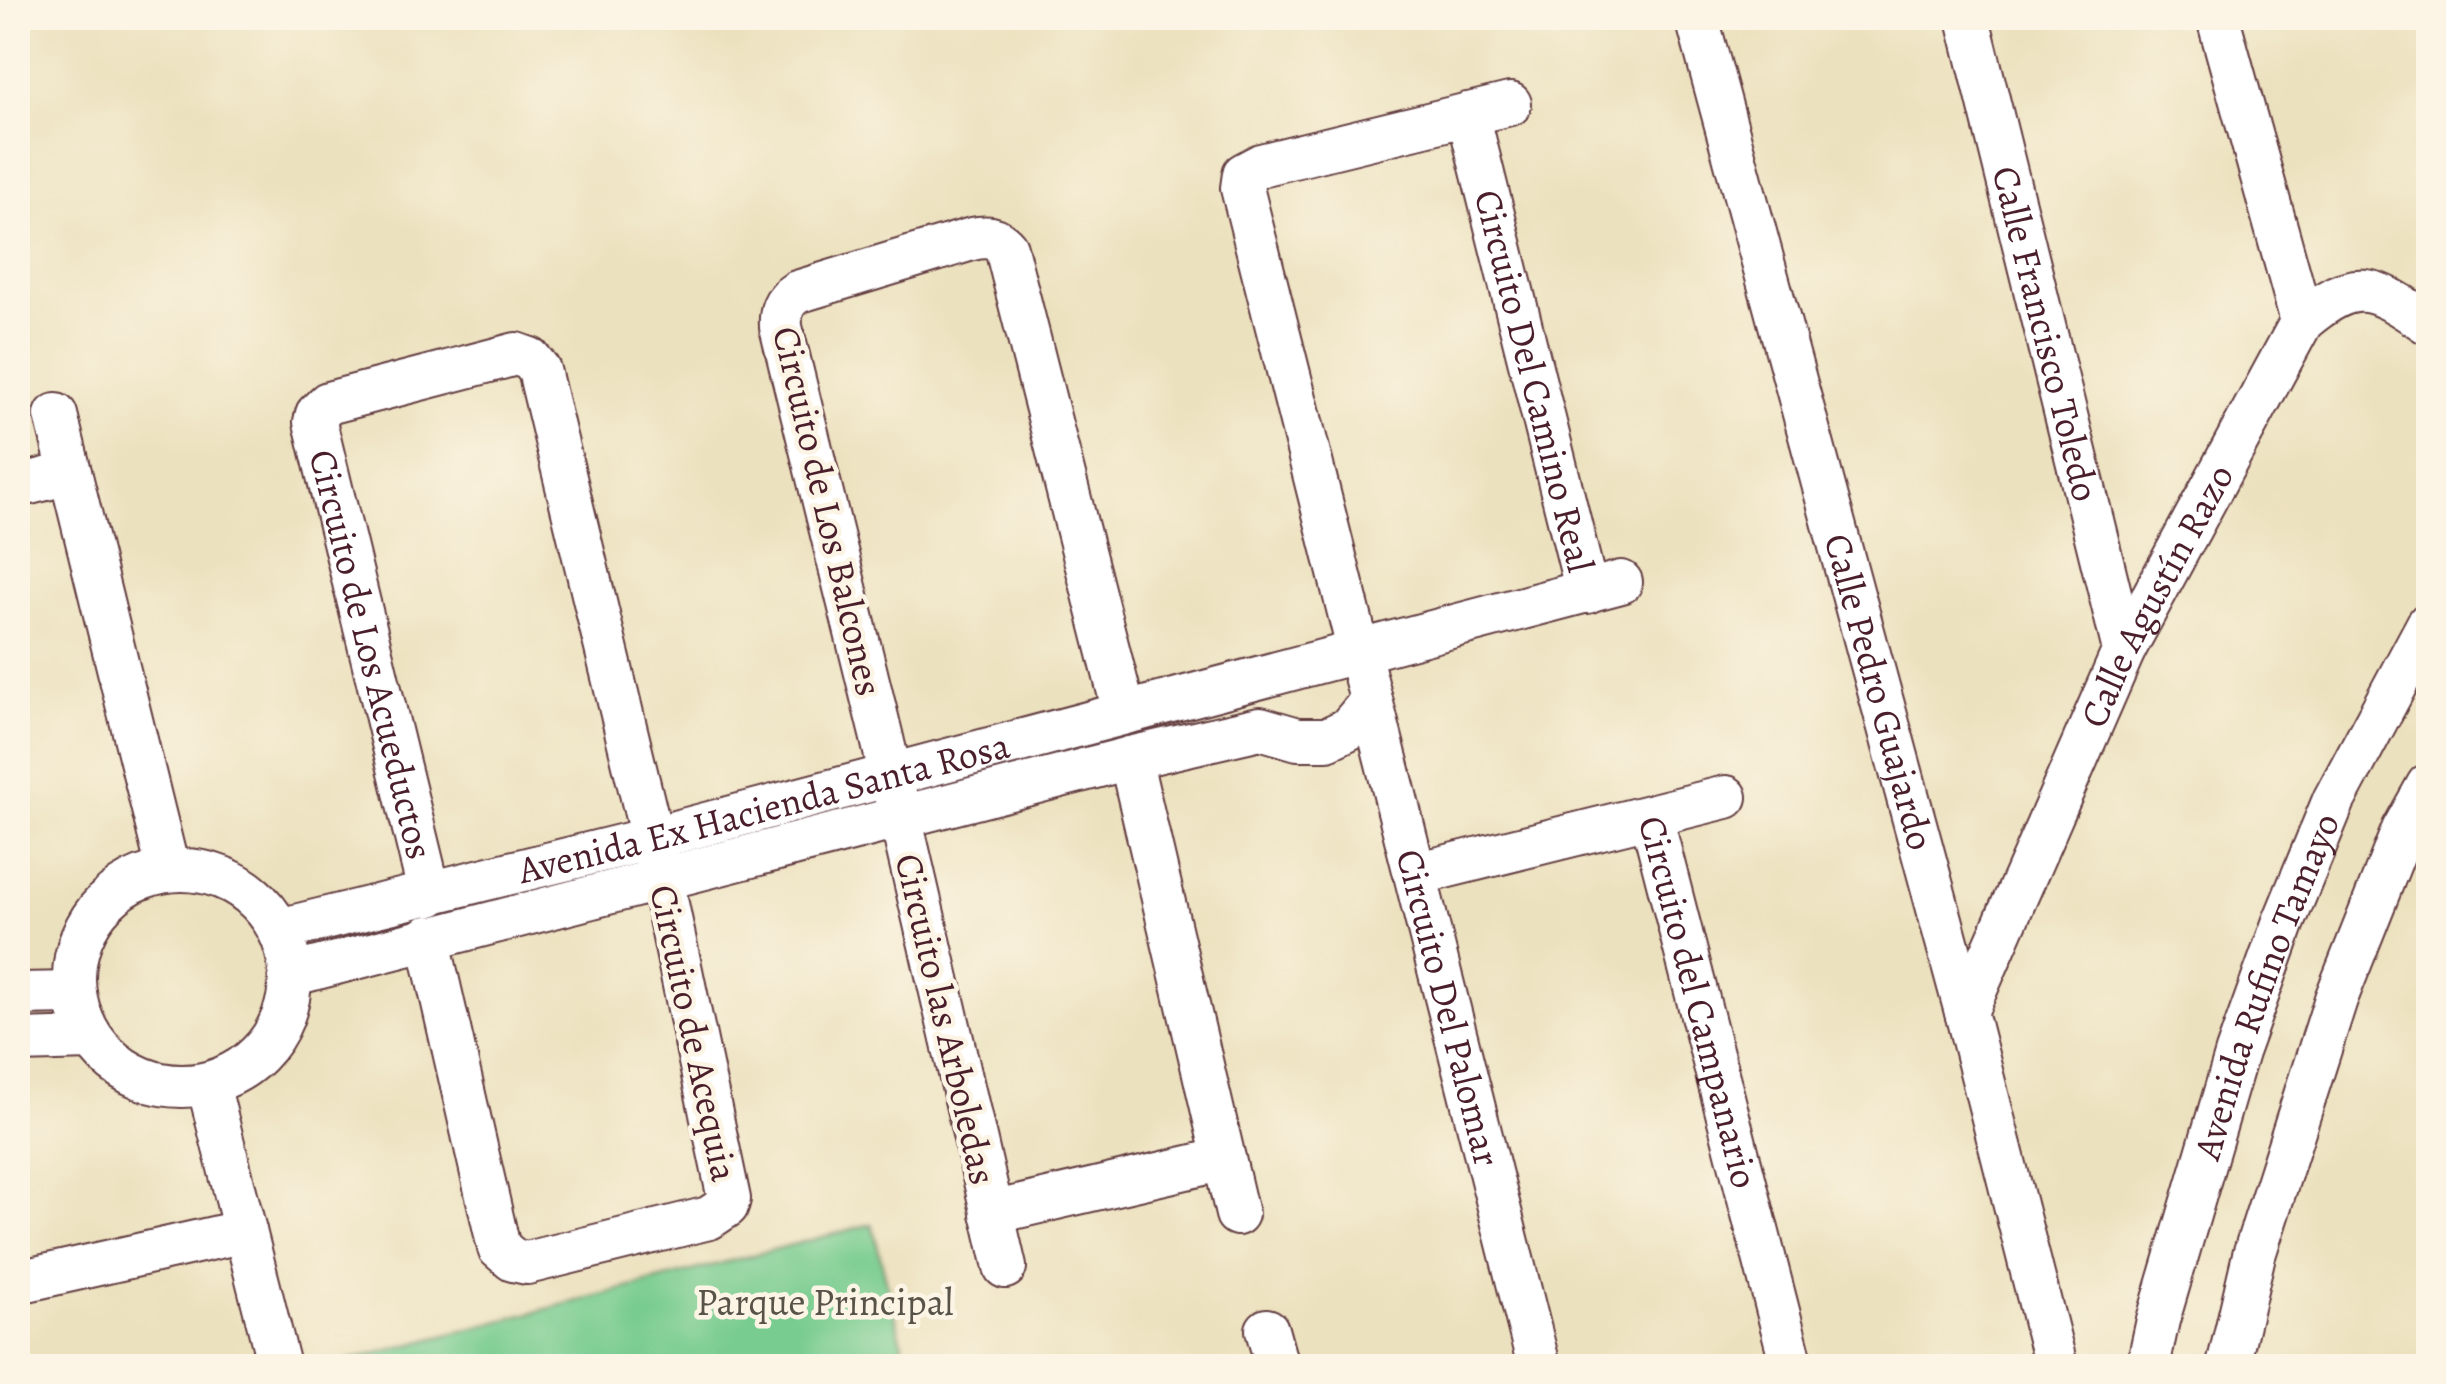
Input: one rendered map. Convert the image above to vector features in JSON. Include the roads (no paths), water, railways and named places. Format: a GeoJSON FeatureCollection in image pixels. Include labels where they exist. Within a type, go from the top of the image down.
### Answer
{"type":"FeatureCollection","features":[{"type":"Feature","properties":{"kind":"street","name":"Calle Pedro Guajardo"},"geometry":{"type":"LineString","coordinates":[[1697,18],[1966,1012],[2056,1366]]}},
{"type":"Feature","properties":{"kind":"street","name":"Calle Francisco Toledo"},"geometry":{"type":"LineString","coordinates":[[1968,18],[2124,650]]}},
{"type":"Feature","properties":{"kind":"street"},"geometry":{"type":"LineString","coordinates":[[2218,18],[2302,321]]}},
{"type":"Feature","properties":{"kind":"street"},"geometry":{"type":"LineString","coordinates":[[1357,652],[1242,181],[1244,174],[1261,165],[1510,104]]}},
{"type":"Feature","properties":{"kind":"street","name":"Circuito Del Camino Real"},"geometry":{"type":"LineString","coordinates":[[1357,652],[1604,587],[1468,114]]}},
{"type":"Feature","properties":{"kind":"street","name":"Circuito de Los Balcones"},"geometry":{"type":"LineString","coordinates":[[889,776],[780,326],[783,305],[797,292],[985,236],[1006,248],[1124,712]]}},
{"type":"Feature","properties":{"kind":"street","name":"Calle Agustín Razo"},"geometry":{"type":"LineString","coordinates":[[1966,1012],[2124,650],[2302,321],[2328,299],[2366,290],[2383,294],[2428,323]]}},
{"type":"Feature","properties":{"kind":"street","name":"Circuito de Los Acueductos"},"geometry":{"type":"LineString","coordinates":[[430,916],[315,422],[328,403],[516,354],[530,359],[539,370],[653,838]]}},
{"type":"Feature","properties":{"kind":"street"},"geometry":{"type":"LineString","coordinates":[[56,415],[168,870]]}},
{"type":"Feature","properties":{"kind":"street"},"geometry":{"type":"LineString","coordinates":[[18,486],[70,474]]}},
{"type":"Feature","properties":{"kind":"street","name":"Avenida Rufino Tamayo"},"geometry":{"type":"LineString","coordinates":[[2148,1366],[2237,1052],[2283,924],[2334,800],[2428,624]]}},
{"type":"Feature","properties":{"kind":"street","name":"Avenida Ex Hacienda Santa Rosa"},"geometry":{"type":"LineString","coordinates":[[290,975],[430,916],[653,838],[1357,652]]}},
{"type":"Feature","properties":{"kind":"street","name":"Circuito Del Palomar"},"geometry":{"type":"LineString","coordinates":[[1357,652],[1539,1366]]}},
{"type":"Feature","properties":{"kind":"street"},"geometry":{"type":"LineString","coordinates":[[1248,681],[1260,728]]}},
{"type":"Feature","properties":{"kind":"street","name":"Avenida Ex Hacienda Santa Rosa"},"geometry":{"type":"LineString","coordinates":[[279,930],[430,916],[662,880],[1260,728],[1298,740],[1327,739],[1348,728],[1370,703]]}},
{"type":"Feature","properties":{"kind":"street"},"geometry":{"type":"LineString","coordinates":[[1130,758],[1237,1214]]}},
{"type":"Feature","properties":{"kind":"street","name":"Circuito las Arboledas"},"geometry":{"type":"LineString","coordinates":[[889,776],[992,1213],[1224,1159]]}},
{"type":"Feature","properties":{"kind":"street","name":"Avenida Rufino Tamayo"},"geometry":{"type":"LineString","coordinates":[[2228,1366],[2254,1255],[2336,999],[2403,830],[2428,786]]}},
{"type":"Feature","properties":{"kind":"street"},"geometry":{"type":"LineString","coordinates":[[1651,816],[1726,797]]}},
{"type":"Feature","properties":{"kind":"street","name":"Circuito del Campanario"},"geometry":{"type":"LineString","coordinates":[[1416,874],[1651,816],[1792,1366]]}},
{"type":"Feature","properties":{"kind":"street","name":"Circuito de Acequia"},"geometry":{"type":"LineString","coordinates":[[430,916],[499,1248],[513,1260],[527,1263],[709,1218],[720,1214],[729,1198],[653,838]]}},
{"type":"Feature","properties":{"kind":"street"},"geometry":{"type":"LineString","coordinates":[[168,870],[201,870],[233,882],[260,902],[279,930],[290,975],[287,1004],[276,1032],[259,1055],[236,1073],[208,1084],[176,1087],[143,1080],[114,1064],[92,1039],[74,992],[75,958],[86,926],[106,899],[135,880],[168,870]]}},
{"type":"Feature","properties":{"kind":"street"},"geometry":{"type":"LineString","coordinates":[[18,994],[74,992]]}},
{"type":"Feature","properties":{"kind":"street"},"geometry":{"type":"LineString","coordinates":[[18,1041],[92,1039]]}},
{"type":"Feature","properties":{"kind":"street"},"geometry":{"type":"LineString","coordinates":[[208,1084],[279,1366]]}},
{"type":"Feature","properties":{"kind":"street"},"geometry":{"type":"LineString","coordinates":[[992,1213],[1005,1267]]}},
{"type":"Feature","properties":{"kind":"street"},"geometry":{"type":"LineString","coordinates":[[18,1282],[244,1231]]}},
{"type":"Feature","properties":{"kind":"park label","name":"Parque Principal"},"geometry":{"type":"Point","coordinates":[825,1302]}}]}
